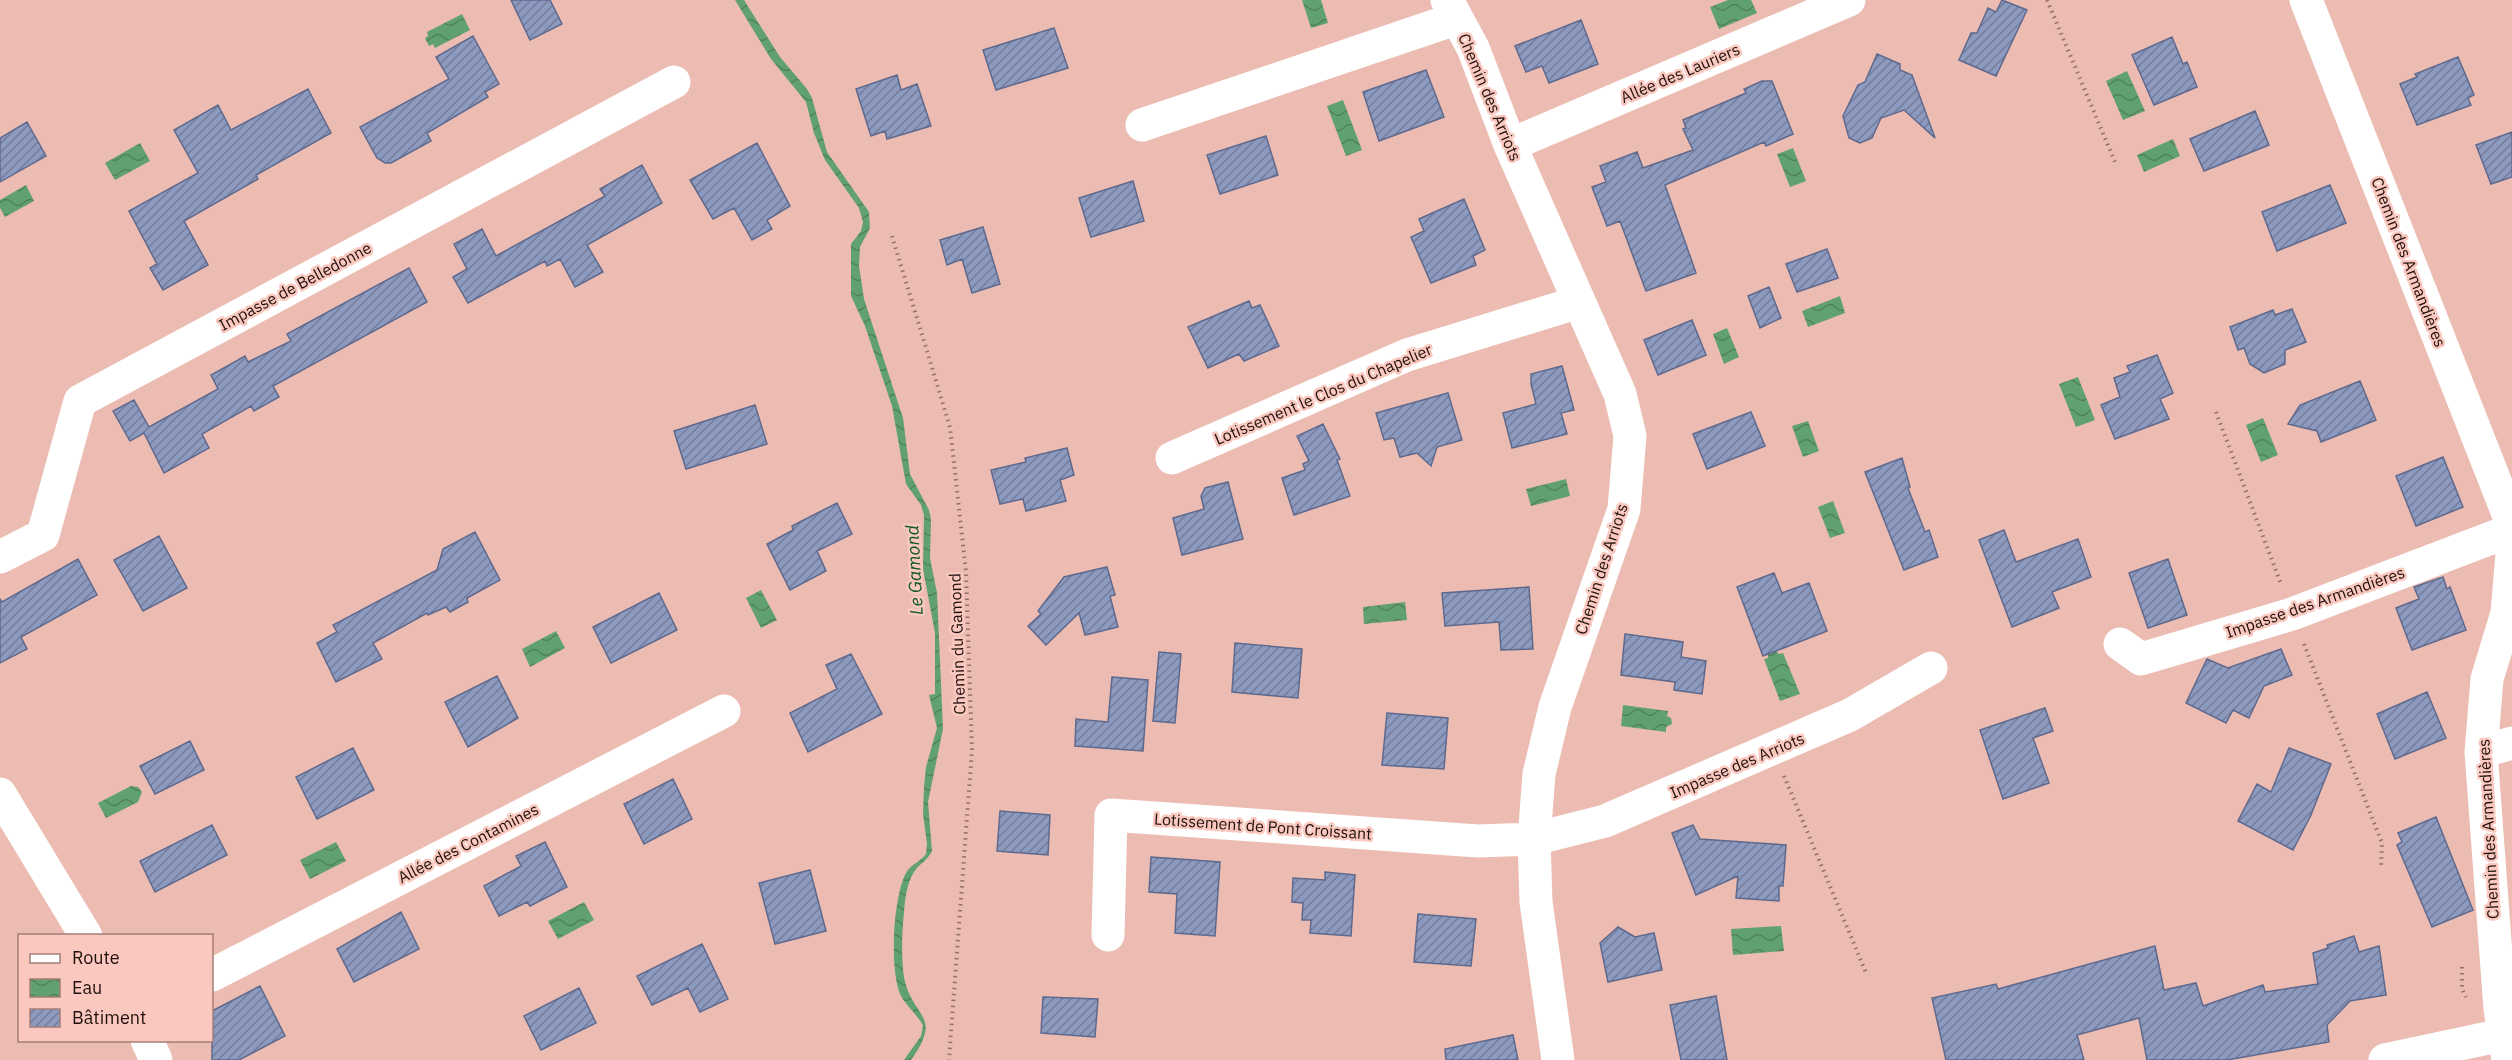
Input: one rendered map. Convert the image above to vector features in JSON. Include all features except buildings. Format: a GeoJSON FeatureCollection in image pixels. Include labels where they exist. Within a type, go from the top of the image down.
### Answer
{"type":"FeatureCollection","features":[{"type":"Feature","properties":{"kind":"street","name":"Allée des Lauriers"},"geometry":{"type":"LineString","coordinates":[[1510,145],[1849,0]]}},
{"type":"Feature","properties":{"kind":"street","name":"Chemin des Armandières"},"geometry":{"type":"LineString","coordinates":[[2306,0],[2512,524]]}},
{"type":"Feature","properties":{"kind":"street","name":"Chemin des Arriots"},"geometry":{"type":"LineString","coordinates":[[1451,9],[1473,48],[1510,145],[1620,394],[1630,436],[1624,509],[1555,707],[1539,774],[1534,839],[1536,902],[1558,1060]]}},
{"type":"Feature","properties":{"kind":"street"},"geometry":{"type":"LineString","coordinates":[[1142,125],[1451,9]]}},
{"type":"Feature","properties":{"kind":"street","name":"Impasse de Belledonne"},"geometry":{"type":"LineString","coordinates":[[0,557],[43,535],[80,401],[674,82]]}},
{"type":"Feature","properties":{"kind":"street","name":"Lotissement le Clos du Chapelier"},"geometry":{"type":"LineString","coordinates":[[1172,458],[1407,355],[1579,302]]}},
{"type":"Feature","properties":{"kind":"street","name":"Impasse des Armandières"},"geometry":{"type":"LineString","coordinates":[[2120,644],[2141,659],[2292,614],[2512,530]]}},
{"type":"Feature","properties":{"kind":"street","name":"Chemin des Armandières"},"geometry":{"type":"LineString","coordinates":[[2508,1043],[2499,833],[2481,752],[2487,679],[2507,614],[2512,553]]}},
{"type":"Feature","properties":{"kind":"street","name":"Impasse des Arriots"},"geometry":{"type":"LineString","coordinates":[[1534,839],[1605,821],[1774,750],[1851,715],[1931,668]]}},
{"type":"Feature","properties":{"kind":"street","name":"Allée des Contamines"},"geometry":{"type":"LineString","coordinates":[[213,974],[724,711]]}},
{"type":"Feature","properties":{"kind":"street"},"geometry":{"type":"LineString","coordinates":[[2481,752],[2512,743]]}},
{"type":"Feature","properties":{"kind":"street"},"geometry":{"type":"LineString","coordinates":[[0,794],[85,934]]}},
{"type":"Feature","properties":{"kind":"street","name":"Lotissement de Pont Croissant"},"geometry":{"type":"LineString","coordinates":[[1108,935],[1111,815],[1478,841],[1534,839]]}},
{"type":"Feature","properties":{"kind":"street"},"geometry":{"type":"LineString","coordinates":[[147,1042],[156,1060]]}},
{"type":"Feature","properties":{"kind":"street"},"geometry":{"type":"LineString","coordinates":[[2385,1060],[2508,1043]]}},
{"type":"Feature","properties":{"kind":"path"},"geometry":{"type":"LineString","coordinates":[[2047,0],[2115,162]]}},
{"type":"Feature","properties":{"kind":"path","name":"Chemin du Gamond"},"geometry":{"type":"LineString","coordinates":[[892,236],[950,427],[966,572],[972,750],[950,1060]]}},
{"type":"Feature","properties":{"kind":"path"},"geometry":{"type":"LineString","coordinates":[[1774,750],[1867,975]]}},
{"type":"Feature","properties":{"kind":"water"},"geometry":{"type":"Polygon","coordinates":[[[735,0],[744,0],[780,57],[807,89],[812,98],[827,152],[869,212],[870,228],[860,247],[859,266],[864,299],[903,418],[910,474],[929,510],[931,519],[930,558],[937,593],[943,729],[928,802],[932,851],[912,876],[904,907],[902,961],[904,977],[908,991],[925,1025],[921,1045],[911,1060],[904,1060],[921,1036],[923,1026],[903,1000],[897,985],[894,934],[898,899],[906,873],[926,854],[923,814],[924,787],[926,767],[937,728],[929,695],[935,694],[935,633],[923,569],[924,515],[921,505],[906,484],[892,406],[865,326],[851,296],[851,244],[861,231],[863,222],[859,208],[825,160],[814,133],[806,102],[771,59],[735,0]]]}},
{"type":"Feature","properties":{"kind":"water"},"geometry":{"type":"Polygon","coordinates":[[[1302,0],[1321,0],[1328,23],[1311,28],[1302,0]]]}},
{"type":"Feature","properties":{"kind":"water"},"geometry":{"type":"Polygon","coordinates":[[[1728,0],[1751,0],[1757,13],[1719,29],[1710,7],[1728,0]]]}},
{"type":"Feature","properties":{"kind":"water"},"geometry":{"type":"Polygon","coordinates":[[[462,14],[470,30],[435,48],[433,44],[429,46],[425,38],[428,36],[427,32],[462,14]]]}},
{"type":"Feature","properties":{"kind":"water"},"geometry":{"type":"Polygon","coordinates":[[[2127,71],[2145,111],[2123,120],[2106,81],[2127,71]]]}},
{"type":"Feature","properties":{"kind":"water"},"geometry":{"type":"Polygon","coordinates":[[[1343,100],[1362,150],[1346,156],[1327,106],[1343,100]]]}},
{"type":"Feature","properties":{"kind":"water"},"geometry":{"type":"Polygon","coordinates":[[[2173,139],[2180,156],[2144,172],[2137,155],[2173,139]]]}},
{"type":"Feature","properties":{"kind":"water"},"geometry":{"type":"Polygon","coordinates":[[[140,143],[150,161],[115,180],[105,163],[140,143]]]}},
{"type":"Feature","properties":{"kind":"water"},"geometry":{"type":"Polygon","coordinates":[[[1793,148],[1806,181],[1790,187],[1777,154],[1793,148]]]}},
{"type":"Feature","properties":{"kind":"water"},"geometry":{"type":"Polygon","coordinates":[[[26,185],[34,201],[5,217],[0,208],[0,200],[26,185]]]}},
{"type":"Feature","properties":{"kind":"water"},"geometry":{"type":"Polygon","coordinates":[[[1840,296],[1845,313],[1808,327],[1802,311],[1840,296]]]}},
{"type":"Feature","properties":{"kind":"water"},"geometry":{"type":"Polygon","coordinates":[[[1727,328],[1739,357],[1724,364],[1713,334],[1727,328]]]}},
{"type":"Feature","properties":{"kind":"water"},"geometry":{"type":"Polygon","coordinates":[[[2078,377],[2095,420],[2076,427],[2059,384],[2078,377]]]}},
{"type":"Feature","properties":{"kind":"water"},"geometry":{"type":"Polygon","coordinates":[[[2263,418],[2278,455],[2261,462],[2246,425],[2263,418]]]}},
{"type":"Feature","properties":{"kind":"water"},"geometry":{"type":"Polygon","coordinates":[[[1808,421],[1819,451],[1803,457],[1792,426],[1808,421]]]}},
{"type":"Feature","properties":{"kind":"water"},"geometry":{"type":"Polygon","coordinates":[[[1566,479],[1570,496],[1531,506],[1526,489],[1566,479]]]}},
{"type":"Feature","properties":{"kind":"water"},"geometry":{"type":"Polygon","coordinates":[[[1833,501],[1845,533],[1830,538],[1818,507],[1833,501]]]}},
{"type":"Feature","properties":{"kind":"water"},"geometry":{"type":"Polygon","coordinates":[[[761,590],[777,620],[761,628],[746,598],[761,590]]]}},
{"type":"Feature","properties":{"kind":"water"},"geometry":{"type":"Polygon","coordinates":[[[1405,602],[1407,620],[1364,624],[1363,607],[1405,602]]]}},
{"type":"Feature","properties":{"kind":"water"},"geometry":{"type":"Polygon","coordinates":[[[556,631],[565,648],[530,667],[522,649],[556,631]]]}},
{"type":"Feature","properties":{"kind":"water"},"geometry":{"type":"Polygon","coordinates":[[[1775,650],[1779,654],[1783,653],[1800,694],[1780,701],[1764,659],[1768,658],[1768,653],[1775,650]]]}},
{"type":"Feature","properties":{"kind":"water"},"geometry":{"type":"Polygon","coordinates":[[[1623,705],[1668,711],[1667,716],[1671,718],[1672,724],[1666,727],[1666,732],[1621,726],[1623,705]]]}},
{"type":"Feature","properties":{"kind":"water"},"geometry":{"type":"Polygon","coordinates":[[[131,786],[138,787],[142,792],[138,802],[106,818],[98,803],[131,786]]]}},
{"type":"Feature","properties":{"kind":"water"},"geometry":{"type":"Polygon","coordinates":[[[336,842],[346,861],[310,879],[300,860],[336,842]]]}},
{"type":"Feature","properties":{"kind":"water"},"geometry":{"type":"Polygon","coordinates":[[[584,902],[594,920],[558,939],[548,921],[584,902]]]}},
{"type":"Feature","properties":{"kind":"water"},"geometry":{"type":"Polygon","coordinates":[[[1781,926],[1784,951],[1733,955],[1731,929],[1781,926]]]}},
{"type":"Feature","properties":{"kind":"water label","name":"Le Gamond"},"geometry":{"type":"Point","coordinates":[914,570]}}]}
